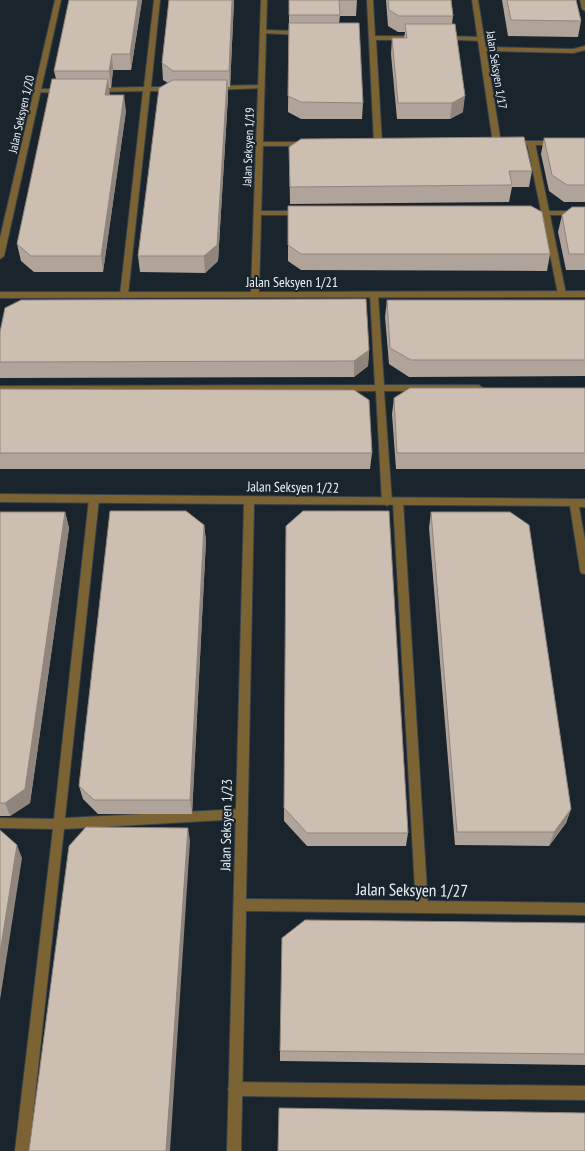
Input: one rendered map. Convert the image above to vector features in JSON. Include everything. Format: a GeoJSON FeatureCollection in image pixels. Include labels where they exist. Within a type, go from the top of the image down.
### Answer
{"type":"FeatureCollection","features":[{"type":"Feature","properties":{"kind":"street","name":"Jalan Seksyen 1/20"},"geometry":{"type":"LineString","coordinates":[[0,256],[58,0]]}},
{"type":"Feature","properties":{"kind":"street"},"geometry":{"type":"LineString","coordinates":[[124,295],[157,0]]}},
{"type":"Feature","properties":{"kind":"street","name":"Jalan Seksyen 1/19"},"geometry":{"type":"LineString","coordinates":[[255,295],[264,0]]}},
{"type":"Feature","properties":{"kind":"street"},"geometry":{"type":"LineString","coordinates":[[370,0],[369,34],[378,143]]}},
{"type":"Feature","properties":{"kind":"street","name":"Jalan Seksyen 1/17"},"geometry":{"type":"LineString","coordinates":[[475,0],[494,143],[532,143]]}},
{"type":"Feature","properties":{"kind":"street"},"geometry":{"type":"LineString","coordinates":[[583,0],[585,9]]}},
{"type":"Feature","properties":{"kind":"street"},"geometry":{"type":"LineString","coordinates":[[263,32],[310,33]]}},
{"type":"Feature","properties":{"kind":"street"},"geometry":{"type":"LineString","coordinates":[[369,34],[426,38]]}},
{"type":"Feature","properties":{"kind":"street"},"geometry":{"type":"LineString","coordinates":[[434,38],[481,38]]}},
{"type":"Feature","properties":{"kind":"street"},"geometry":{"type":"LineString","coordinates":[[482,49],[573,51],[585,48]]}},
{"type":"Feature","properties":{"kind":"street"},"geometry":{"type":"LineString","coordinates":[[208,88],[261,87]]}},
{"type":"Feature","properties":{"kind":"street"},"geometry":{"type":"LineString","coordinates":[[84,90],[177,89]]}},
{"type":"Feature","properties":{"kind":"street"},"geometry":{"type":"LineString","coordinates":[[38,91],[69,91]]}},
{"type":"Feature","properties":{"kind":"street"},"geometry":{"type":"LineString","coordinates":[[562,143],[532,143],[562,294]]}},
{"type":"Feature","properties":{"kind":"street"},"geometry":{"type":"LineString","coordinates":[[260,144],[315,144]]}},
{"type":"Feature","properties":{"kind":"street"},"geometry":{"type":"LineString","coordinates":[[258,213],[314,213]]}},
{"type":"Feature","properties":{"kind":"street"},"geometry":{"type":"LineString","coordinates":[[521,213],[585,213]]}},
{"type":"Feature","properties":{"kind":"street","name":"Jalan Seksyen 1/21"},"geometry":{"type":"LineString","coordinates":[[0,295],[585,294]]}},
{"type":"Feature","properties":{"kind":"street"},"geometry":{"type":"LineString","coordinates":[[374,295],[387,502]]}},
{"type":"Feature","properties":{"kind":"street"},"geometry":{"type":"LineString","coordinates":[[0,389],[491,388]]}},
{"type":"Feature","properties":{"kind":"street","name":"Jalan Seksyen 1/22"},"geometry":{"type":"LineString","coordinates":[[0,498],[585,503]]}},
{"type":"Feature","properties":{"kind":"street"},"geometry":{"type":"LineString","coordinates":[[22,1151],[94,499]]}},
{"type":"Feature","properties":{"kind":"street","name":"Jalan Seksyen 1/23"},"geometry":{"type":"LineString","coordinates":[[234,1151],[249,500]]}},
{"type":"Feature","properties":{"kind":"street"},"geometry":{"type":"LineString","coordinates":[[398,502],[422,907]]}},
{"type":"Feature","properties":{"kind":"street"},"geometry":{"type":"LineString","coordinates":[[574,503],[585,570]]}},
{"type":"Feature","properties":{"kind":"street"},"geometry":{"type":"LineString","coordinates":[[0,823],[59,824],[242,814]]}},
{"type":"Feature","properties":{"kind":"street","name":"Jalan Seksyen 1/27"},"geometry":{"type":"LineString","coordinates":[[239,905],[585,909]]}},
{"type":"Feature","properties":{"kind":"street"},"geometry":{"type":"LineString","coordinates":[[235,1090],[585,1093]]}},
{"type":"Feature","properties":{"kind":"building"},"geometry":{"type":"Polygon","coordinates":[[[69,0],[138,0],[130,54],[112,54],[109,71],[54,71],[69,0]]]}},
{"type":"Feature","properties":{"kind":"building"},"geometry":{"type":"Polygon","coordinates":[[[169,0],[232,0],[229,71],[173,71],[162,63],[169,0]]]}},
{"type":"Feature","properties":{"kind":"building"},"geometry":{"type":"Polygon","coordinates":[[[289,0],[339,0],[340,15],[289,15],[289,0]]]}},
{"type":"Feature","properties":{"kind":"building"},"geometry":{"type":"Polygon","coordinates":[[[388,0],[451,0],[453,16],[399,16],[389,10],[388,0]]]}},
{"type":"Feature","properties":{"kind":"building"},"geometry":{"type":"Polygon","coordinates":[[[507,0],[576,0],[581,21],[511,20],[507,0]]]}},
{"type":"Feature","properties":{"kind":"building"},"geometry":{"type":"Polygon","coordinates":[[[289,23],[359,23],[363,103],[301,102],[288,96],[289,23]]]}},
{"type":"Feature","properties":{"kind":"building"},"geometry":{"type":"Polygon","coordinates":[[[405,24],[455,24],[465,96],[452,103],[398,103],[392,38],[407,38],[405,24]]]}},
{"type":"Feature","properties":{"kind":"building"},"geometry":{"type":"Polygon","coordinates":[[[52,79],[108,79],[105,95],[124,95],[101,256],[31,256],[17,244],[52,79]]]}},
{"type":"Feature","properties":{"kind":"building"},"geometry":{"type":"Polygon","coordinates":[[[173,80],[227,80],[217,245],[204,256],[138,256],[159,88],[173,80]]]}},
{"type":"Feature","properties":{"kind":"building"},"geometry":{"type":"Polygon","coordinates":[[[524,137],[532,171],[509,171],[512,185],[290,187],[289,147],[301,139],[524,137]]]}},
{"type":"Feature","properties":{"kind":"building"},"geometry":{"type":"Polygon","coordinates":[[[544,138],[585,138],[585,185],[567,185],[552,175],[544,138]]]}},
{"type":"Feature","properties":{"kind":"building"},"geometry":{"type":"Polygon","coordinates":[[[288,206],[531,206],[542,212],[550,254],[301,254],[288,245],[288,206]]]}},
{"type":"Feature","properties":{"kind":"building"},"geometry":{"type":"Polygon","coordinates":[[[572,207],[585,207],[585,254],[569,254],[562,215],[572,207]]]}},
{"type":"Feature","properties":{"kind":"building"},"geometry":{"type":"Polygon","coordinates":[[[366,299],[369,350],[354,361],[0,362],[0,332],[5,308],[21,300],[366,299]]]}},
{"type":"Feature","properties":{"kind":"building"},"geometry":{"type":"Polygon","coordinates":[[[387,300],[585,300],[585,360],[411,360],[390,348],[387,300]]]}},
{"type":"Feature","properties":{"kind":"building"},"geometry":{"type":"Polygon","coordinates":[[[410,388],[585,388],[585,453],[397,453],[394,398],[410,388]]]}},
{"type":"Feature","properties":{"kind":"building"},"geometry":{"type":"Polygon","coordinates":[[[0,389],[354,390],[369,400],[372,453],[0,453],[0,389]]]}},
{"type":"Feature","properties":{"kind":"building"},"geometry":{"type":"Polygon","coordinates":[[[110,511],[186,511],[204,525],[190,800],[94,800],[79,786],[110,511]]]}},
{"type":"Feature","properties":{"kind":"building"},"geometry":{"type":"Polygon","coordinates":[[[303,511],[389,511],[408,833],[307,833],[284,808],[286,526],[303,511]]]}},
{"type":"Feature","properties":{"kind":"building"},"geometry":{"type":"Polygon","coordinates":[[[0,512],[65,512],[25,789],[5,803],[0,803],[0,512]]]}},
{"type":"Feature","properties":{"kind":"building"},"geometry":{"type":"Polygon","coordinates":[[[431,512],[510,512],[529,525],[571,809],[554,832],[457,832],[431,512]]]}},
{"type":"Feature","properties":{"kind":"building"},"geometry":{"type":"Polygon","coordinates":[[[86,827],[188,828],[166,1151],[29,1151],[69,846],[86,827]]]}},
{"type":"Feature","properties":{"kind":"building"},"geometry":{"type":"Polygon","coordinates":[[[0,830],[17,845],[0,953],[0,830]]]}},
{"type":"Feature","properties":{"kind":"building"},"geometry":{"type":"Polygon","coordinates":[[[305,920],[585,923],[585,1054],[280,1051],[282,938],[305,920]]]}},
{"type":"Feature","properties":{"kind":"building"},"geometry":{"type":"Polygon","coordinates":[[[279,1108],[585,1113],[585,1151],[278,1151],[279,1108]]]}}]}
